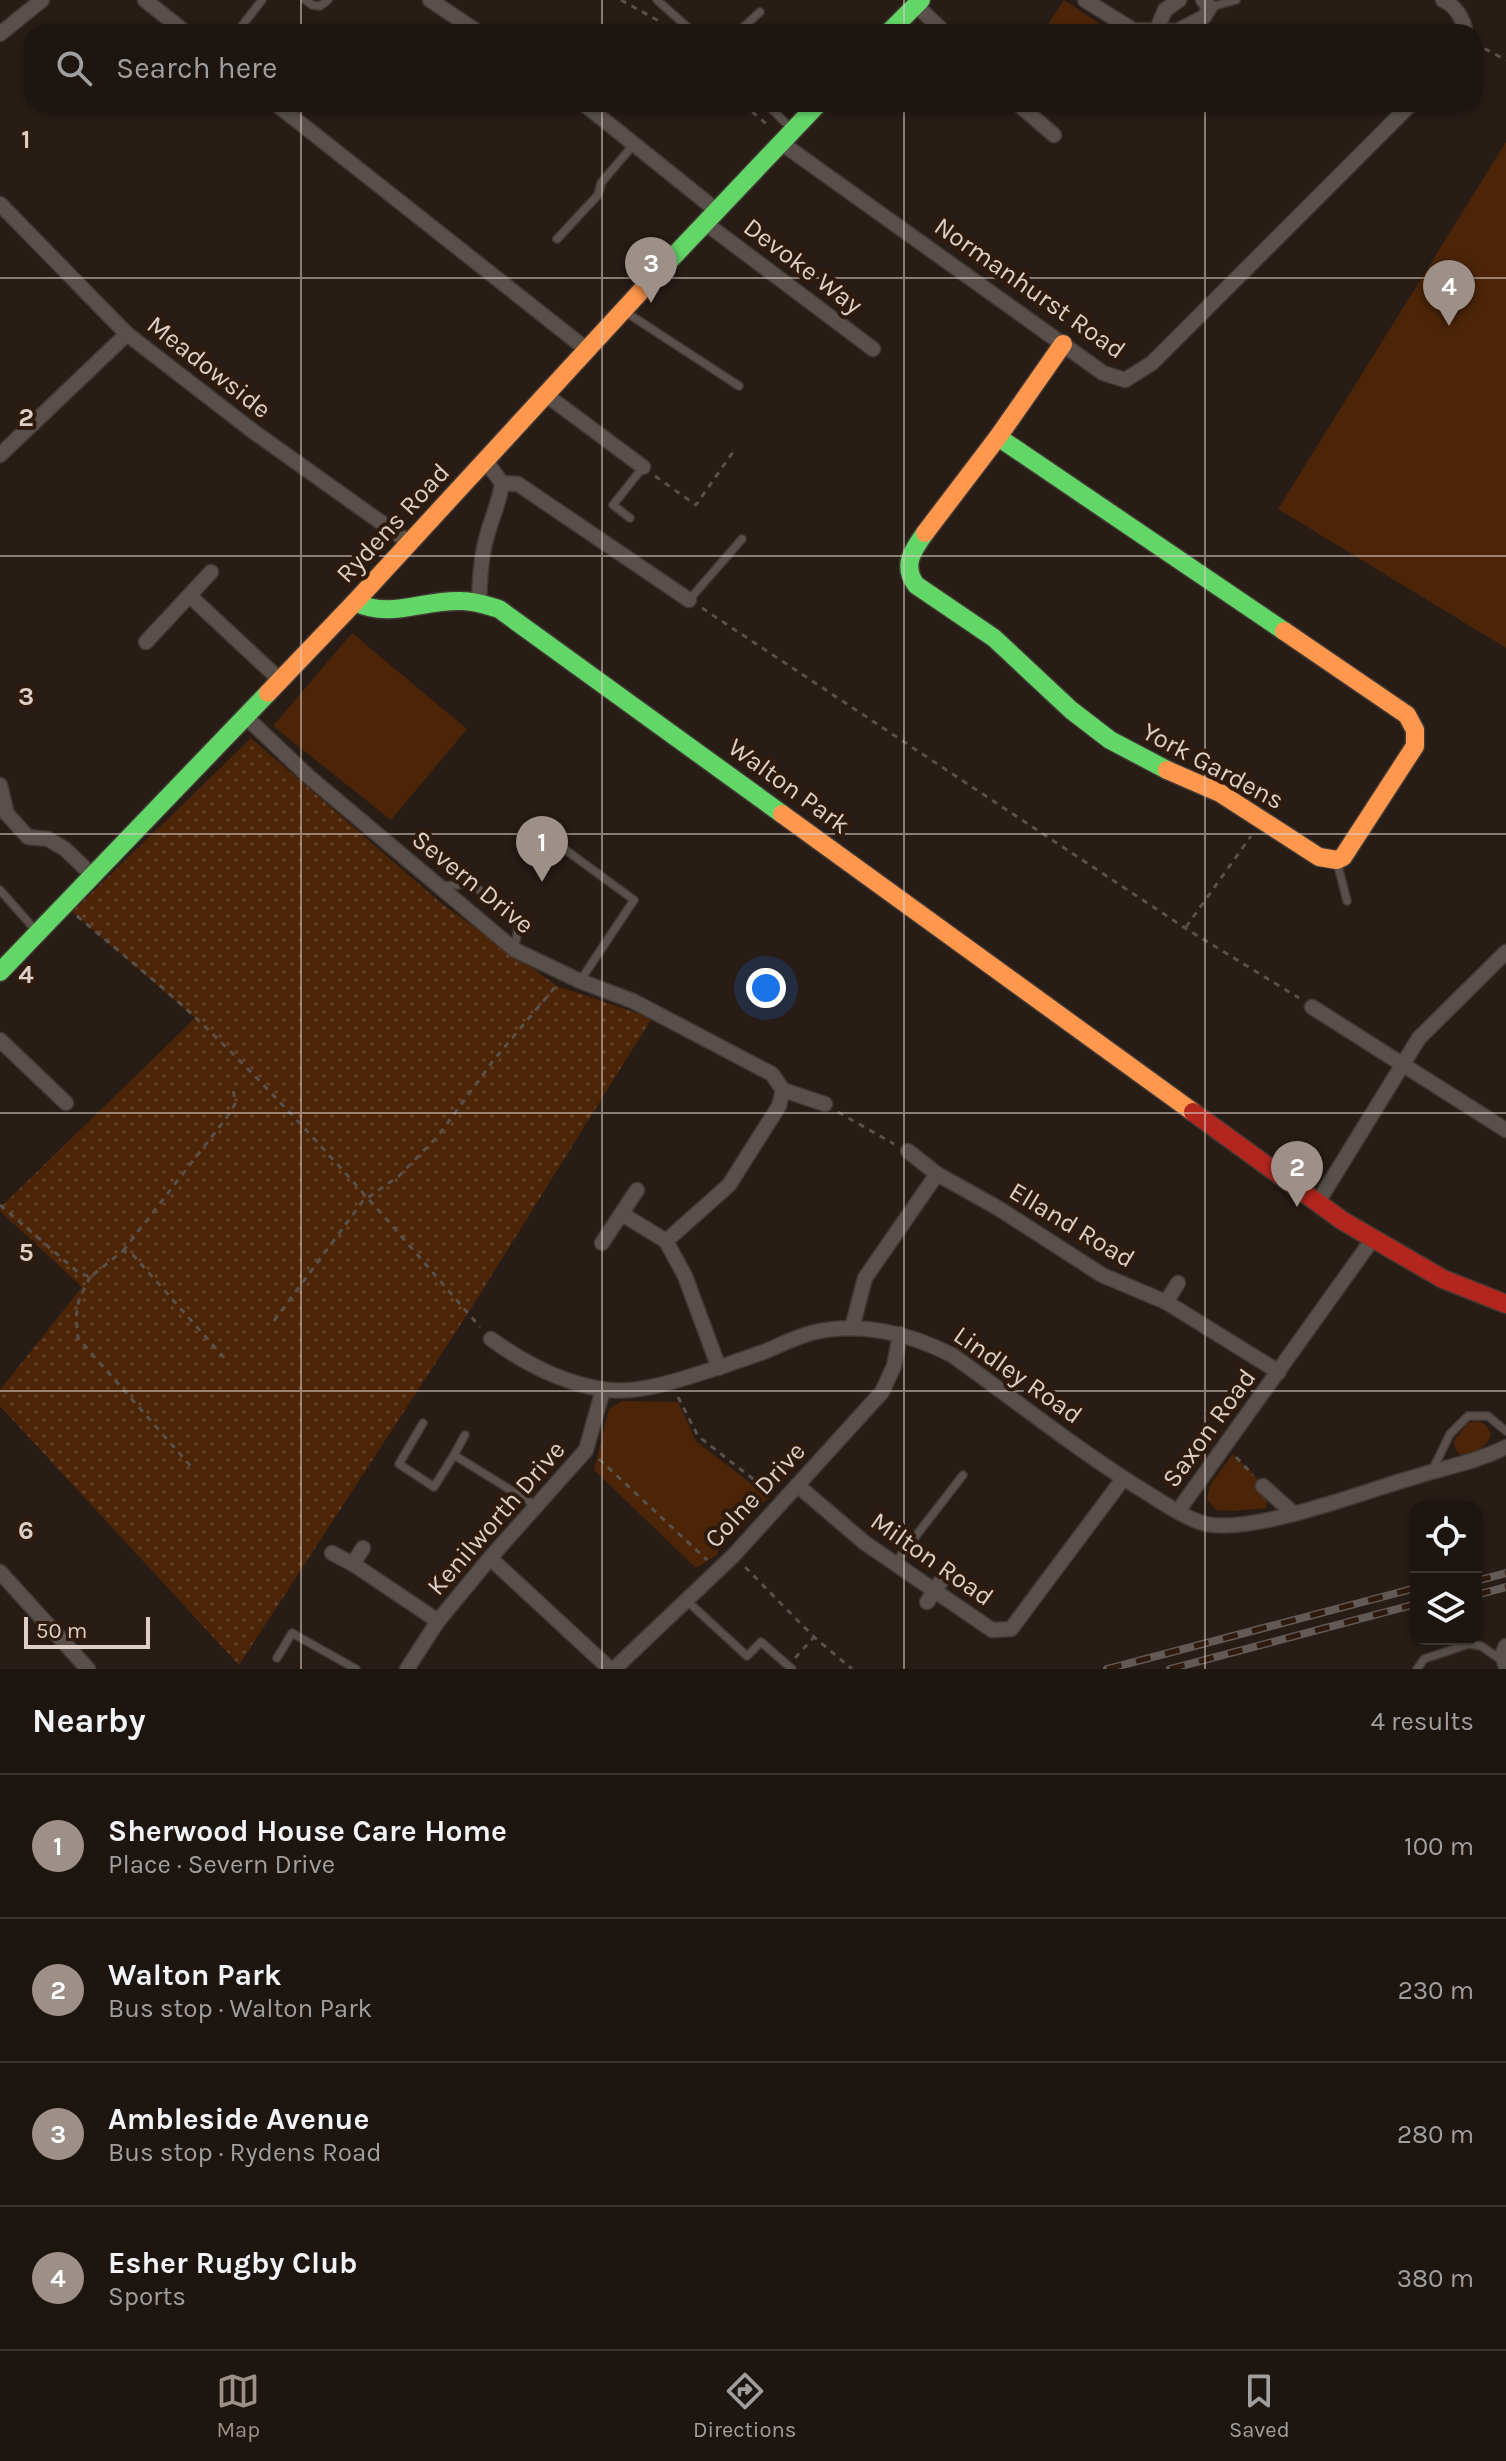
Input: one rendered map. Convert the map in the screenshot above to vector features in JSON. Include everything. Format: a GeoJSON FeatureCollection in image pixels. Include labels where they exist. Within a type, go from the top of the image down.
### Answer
{"type":"FeatureCollection","features":[{"type":"Feature","properties":{"kind":"street"},"geometry":{"type":"LineString","coordinates":[[0,34],[42,0]]}},
{"type":"Feature","properties":{"kind":"street"},"geometry":{"type":"LineString","coordinates":[[145,0],[175,24]]}},
{"type":"Feature","properties":{"kind":"street"},"geometry":{"type":"LineString","coordinates":[[430,0],[466,24]]}},
{"type":"Feature","properties":{"kind":"street"},"geometry":{"type":"LineString","coordinates":[[1085,0],[1123,24]]}},
{"type":"Feature","properties":{"kind":"street"},"geometry":{"type":"LineString","coordinates":[[1159,24],[1165,10],[1179,0]]}},
{"type":"Feature","properties":{"kind":"street"},"geometry":{"type":"LineString","coordinates":[[1443,0],[1458,12],[1465,24]]}},
{"type":"Feature","properties":{"kind":"street"},"geometry":{"type":"LineString","coordinates":[[897,24],[918,2],[937,24]]}},
{"type":"Feature","properties":{"kind":"street"},"geometry":{"type":"LineString","coordinates":[[1190,24],[1204,17],[1207,3]]}},
{"type":"Feature","properties":{"kind":"street"},"geometry":{"type":"LineString","coordinates":[[286,112],[586,349]]}},
{"type":"Feature","properties":{"kind":"street","name":"Devoke Way"},"geometry":{"type":"LineString","coordinates":[[594,112],[634,144],[710,216],[873,349]]}},
{"type":"Feature","properties":{"kind":"street","name":"Rydens Road"},"geometry":{"type":"LineString","coordinates":[[0,972],[355,602],[622,310],[810,112]]}},
{"type":"Feature","properties":{"kind":"street"},"geometry":{"type":"LineString","coordinates":[[1027,112],[1054,135]]}},
{"type":"Feature","properties":{"kind":"street","name":"Normanhurst Road"},"geometry":{"type":"LineString","coordinates":[[787,136],[1063,344],[1114,379],[1125,380],[1152,363],[1403,112]]}},
{"type":"Feature","properties":{"kind":"street","name":"Meadowside"},"geometry":{"type":"LineString","coordinates":[[0,204],[127,334],[254,432],[410,543]]}},
{"type":"Feature","properties":{"kind":"street"},"geometry":{"type":"LineString","coordinates":[[0,455],[127,334]]}},
{"type":"Feature","properties":{"kind":"street","name":"York Gardens"},"geometry":{"type":"LineString","coordinates":[[1063,344],[998,437],[913,549],[908,560],[912,582],[994,638],[1071,710],[1110,740],[1141,758],[1220,793],[1319,857],[1337,860]]}},
{"type":"Feature","properties":{"kind":"street"},"geometry":{"type":"LineString","coordinates":[[545,394],[643,467]]}},
{"type":"Feature","properties":{"kind":"street"},"geometry":{"type":"LineString","coordinates":[[998,437],[1407,715],[1415,730],[1415,746],[1347,853],[1337,860]]}},
{"type":"Feature","properties":{"kind":"street"},"geometry":{"type":"LineString","coordinates":[[479,601],[480,571],[487,534],[502,483],[485,460]]}},
{"type":"Feature","properties":{"kind":"street"},"geometry":{"type":"LineString","coordinates":[[502,483],[518,484],[689,600]]}},
{"type":"Feature","properties":{"kind":"street"},"geometry":{"type":"LineString","coordinates":[[146,642],[211,572]]}},
{"type":"Feature","properties":{"kind":"street"},"geometry":{"type":"LineString","coordinates":[[190,596],[280,680]]}},
{"type":"Feature","properties":{"kind":"street","name":"Walton Park"},"geometry":{"type":"LineString","coordinates":[[355,602],[365,610],[376,613],[435,601],[479,601],[499,609],[1372,1240],[1443,1279],[1506,1304]]}},
{"type":"Feature","properties":{"kind":"street","name":"Severn Drive"},"geometry":{"type":"LineString","coordinates":[[246,717],[308,776],[515,950],[573,978],[633,1001],[772,1074],[783,1090],[825,1104]]}},
{"type":"Feature","properties":{"kind":"street"},"geometry":{"type":"LineString","coordinates":[[0,785],[7,814],[28,837],[48,839],[65,849],[93,876]]}},
{"type":"Feature","properties":{"kind":"street"},"geometry":{"type":"LineString","coordinates":[[1318,1202],[1419,1038],[1506,952]]}},
{"type":"Feature","properties":{"kind":"street"},"geometry":{"type":"LineString","coordinates":[[1312,1007],[1506,1130]]}},
{"type":"Feature","properties":{"kind":"street"},"geometry":{"type":"LineString","coordinates":[[0,1040],[66,1103]]}},
{"type":"Feature","properties":{"kind":"street"},"geometry":{"type":"LineString","coordinates":[[666,1241],[729,1185],[779,1106],[783,1090]]}},
{"type":"Feature","properties":{"kind":"street","name":"Elland Road"},"geometry":{"type":"LineString","coordinates":[[908,1151],[937,1174],[998,1208],[1102,1275],[1166,1302]]}},
{"type":"Feature","properties":{"kind":"street"},"geometry":{"type":"LineString","coordinates":[[852,1328],[865,1278],[937,1174]]}},
{"type":"Feature","properties":{"kind":"street"},"geometry":{"type":"LineString","coordinates":[[602,1243],[637,1190]]}},
{"type":"Feature","properties":{"kind":"street"},"geometry":{"type":"LineString","coordinates":[[622,1214],[666,1241],[685,1276],[719,1368]]}},
{"type":"Feature","properties":{"kind":"street","name":"Saxon Road"},"geometry":{"type":"LineString","coordinates":[[1178,1511],[1372,1240]]}},
{"type":"Feature","properties":{"kind":"street"},"geometry":{"type":"LineString","coordinates":[[1166,1302],[1178,1283]]}},
{"type":"Feature","properties":{"kind":"street","name":"Saxon Road"},"geometry":{"type":"LineString","coordinates":[[1166,1302],[1279,1372]]}},
{"type":"Feature","properties":{"kind":"street","name":"Lindley Road"},"geometry":{"type":"LineString","coordinates":[[491,1339],[523,1361],[565,1379],[603,1390],[637,1389],[670,1383],[811,1333],[852,1328],[900,1334],[925,1341],[952,1355],[1123,1479],[1206,1524],[1239,1526],[1293,1513],[1482,1459],[1506,1447]]}},
{"type":"Feature","properties":{"kind":"street","name":"Colne Drive"},"geometry":{"type":"LineString","coordinates":[[612,1669],[733,1556],[882,1392],[894,1366],[900,1334]]}},
{"type":"Feature","properties":{"kind":"street","name":"Kenilworth Drive"},"geometry":{"type":"LineString","coordinates":[[407,1669],[438,1621],[535,1505],[586,1450],[603,1390]]}},
{"type":"Feature","properties":{"kind":"street","name":"Milton Road"},"geometry":{"type":"LineString","coordinates":[[797,1485],[865,1543],[992,1630],[1011,1629],[1123,1479]]}},
{"type":"Feature","properties":{"kind":"street"},"geometry":{"type":"LineString","coordinates":[[1263,1486],[1293,1513]]}},
{"type":"Feature","properties":{"kind":"street"},"geometry":{"type":"LineString","coordinates":[[353,1564],[363,1548]]}},
{"type":"Feature","properties":{"kind":"street"},"geometry":{"type":"LineString","coordinates":[[332,1553],[438,1621]]}},
{"type":"Feature","properties":{"kind":"street"},"geometry":{"type":"LineString","coordinates":[[490,1558],[612,1669]]}},
{"type":"Feature","properties":{"kind":"street"},"geometry":{"type":"LineString","coordinates":[[0,1572],[88,1669]]}},
{"type":"Feature","properties":{"kind":"street"},"geometry":{"type":"LineString","coordinates":[[1505,1664],[1502,1655],[1506,1646]]}},
{"type":"Feature","properties":{"kind":"lane"},"geometry":{"type":"LineString","coordinates":[[243,24],[262,0]]}},
{"type":"Feature","properties":{"kind":"lane"},"geometry":{"type":"LineString","coordinates":[[305,0],[320,6],[328,0]]}},
{"type":"Feature","properties":{"kind":"lane"},"geometry":{"type":"LineString","coordinates":[[657,0],[684,24]]}},
{"type":"Feature","properties":{"kind":"lane"},"geometry":{"type":"LineString","coordinates":[[1207,3],[1236,0]]}},
{"type":"Feature","properties":{"kind":"lane"},"geometry":{"type":"LineString","coordinates":[[747,24],[760,12]]}},
{"type":"Feature","properties":{"kind":"lane"},"geometry":{"type":"LineString","coordinates":[[771,112],[787,136]]}},
{"type":"Feature","properties":{"kind":"lane"},"geometry":{"type":"LineString","coordinates":[[557,239],[598,195],[601,183],[634,144]]}},
{"type":"Feature","properties":{"kind":"lane"},"geometry":{"type":"LineString","coordinates":[[622,310],[739,386]]}},
{"type":"Feature","properties":{"kind":"lane"},"geometry":{"type":"LineString","coordinates":[[630,518],[613,505],[643,467]]}},
{"type":"Feature","properties":{"kind":"lane"},"geometry":{"type":"LineString","coordinates":[[689,600],[742,539]]}},
{"type":"Feature","properties":{"kind":"lane"},"geometry":{"type":"LineString","coordinates":[[563,848],[634,900],[573,978]]}},
{"type":"Feature","properties":{"kind":"lane"},"geometry":{"type":"LineString","coordinates":[[1337,860],[1347,901]]}},
{"type":"Feature","properties":{"kind":"lane"},"geometry":{"type":"LineString","coordinates":[[438,887],[472,884],[519,922],[515,950]]}},
{"type":"Feature","properties":{"kind":"lane"},"geometry":{"type":"LineString","coordinates":[[0,890],[38,934]]}},
{"type":"Feature","properties":{"kind":"lane"},"geometry":{"type":"LineString","coordinates":[[1432,1471],[1450,1434],[1468,1416],[1488,1416],[1506,1431]]}},
{"type":"Feature","properties":{"kind":"lane"},"geometry":{"type":"LineString","coordinates":[[423,1423],[399,1464],[434,1487],[465,1435]]}},
{"type":"Feature","properties":{"kind":"lane"},"geometry":{"type":"LineString","coordinates":[[454,1455],[535,1505]]}},
{"type":"Feature","properties":{"kind":"lane"},"geometry":{"type":"LineString","coordinates":[[895,1563],[963,1475]]}},
{"type":"Feature","properties":{"kind":"lane"},"geometry":{"type":"LineString","coordinates":[[686,1600],[747,1656],[761,1642],[790,1667]]}},
{"type":"Feature","properties":{"kind":"lane"},"geometry":{"type":"LineString","coordinates":[[277,1658],[292,1633],[356,1669]]}},
{"type":"Feature","properties":{"kind":"lane"},"geometry":{"type":"LineString","coordinates":[[1417,1669],[1424,1659],[1469,1644],[1481,1646],[1505,1664]]}},
{"type":"Feature","properties":{"kind":"path"},"geometry":{"type":"LineString","coordinates":[[621,0],[661,24]]}},
{"type":"Feature","properties":{"kind":"path"},"geometry":{"type":"LineString","coordinates":[[1482,47],[1506,60]]}},
{"type":"Feature","properties":{"kind":"path"},"geometry":{"type":"LineString","coordinates":[[752,112],[787,136]]}},
{"type":"Feature","properties":{"kind":"path"},"geometry":{"type":"LineString","coordinates":[[643,467],[696,505],[733,452]]}},
{"type":"Feature","properties":{"kind":"path"},"geometry":{"type":"LineString","coordinates":[[689,600],[1185,928],[1312,1007]]}},
{"type":"Feature","properties":{"kind":"path"},"geometry":{"type":"LineString","coordinates":[[1185,928],[1262,820]]}},
{"type":"Feature","properties":{"kind":"path"},"geometry":{"type":"LineString","coordinates":[[65,906],[195,1017],[262,1084],[368,1198],[491,1339]]}},
{"type":"Feature","properties":{"kind":"path"},"geometry":{"type":"LineString","coordinates":[[274,1321],[368,1198],[399,1176],[438,1136],[493,1061],[573,978]]}},
{"type":"Feature","properties":{"kind":"path"},"geometry":{"type":"LineString","coordinates":[[194,1470],[78,1338],[76,1317],[79,1300],[90,1277],[123,1251],[227,1117],[235,1104],[233,1086]]}},
{"type":"Feature","properties":{"kind":"path"},"geometry":{"type":"LineString","coordinates":[[825,1104],[908,1151]]}},
{"type":"Feature","properties":{"kind":"path"},"geometry":{"type":"LineString","coordinates":[[0,1205],[79,1273],[90,1277]]}},
{"type":"Feature","properties":{"kind":"path"},"geometry":{"type":"LineString","coordinates":[[123,1251],[133,1255],[228,1362]]}},
{"type":"Feature","properties":{"kind":"path"},"geometry":{"type":"LineString","coordinates":[[670,1383],[698,1436],[782,1501]]}},
{"type":"Feature","properties":{"kind":"path"},"geometry":{"type":"LineString","coordinates":[[1225,1445],[1263,1486]]}},
{"type":"Feature","properties":{"kind":"path"},"geometry":{"type":"LineString","coordinates":[[586,1450],[718,1570]]}},
{"type":"Feature","properties":{"kind":"path"},"geometry":{"type":"LineString","coordinates":[[733,1556],[814,1637],[852,1669]]}},
{"type":"Feature","properties":{"kind":"path"},"geometry":{"type":"LineString","coordinates":[[790,1667],[814,1637]]}},
{"type":"Feature","properties":{"kind":"shaded area"},"geometry":{"type":"Polygon","coordinates":[[[1064,0],[1100,24],[1048,24],[1064,0]]]}},
{"type":"Feature","properties":{"kind":"shaded area"},"geometry":{"type":"Polygon","coordinates":[[[1506,142],[1506,648],[1278,509],[1506,142]]]}},
{"type":"Feature","properties":{"kind":"shaded area"},"geometry":{"type":"Polygon","coordinates":[[[352,633],[467,729],[391,820],[273,726],[352,633]]]}},
{"type":"Feature","properties":{"kind":"shaded area"},"geometry":{"type":"Polygon","coordinates":[[[251,738],[442,904],[557,986],[652,1018],[470,1310],[239,1665],[0,1406],[0,1390],[82,1287],[0,1208],[195,1018],[72,912],[251,738]]]}},
{"type":"Feature","properties":{"kind":"shaded area"},"geometry":{"type":"Polygon","coordinates":[[[622,1401],[678,1402],[696,1441],[770,1498],[732,1530],[717,1555],[696,1568],[594,1470],[609,1409],[622,1401]]]}},
{"type":"Feature","properties":{"kind":"shaded area"},"geometry":{"type":"Polygon","coordinates":[[[1475,1421],[1486,1425],[1491,1435],[1479,1450],[1460,1455],[1454,1441],[1468,1423],[1475,1421]]]}},
{"type":"Feature","properties":{"kind":"shaded area"},"geometry":{"type":"Polygon","coordinates":[[[1233,1454],[1262,1485],[1266,1508],[1216,1510],[1207,1499],[1210,1485],[1233,1454]]]}},
{"type":"Feature","properties":{"kind":"railway"},"geometry":{"type":"LineString","coordinates":[[1482,1579],[1506,1573]]}},
{"type":"Feature","properties":{"kind":"railway"},"geometry":{"type":"LineString","coordinates":[[1482,1593],[1506,1587]]}},
{"type":"Feature","properties":{"kind":"railway"},"geometry":{"type":"LineString","coordinates":[[1107,1669],[1410,1590]]}},
{"type":"Feature","properties":{"kind":"railway"},"geometry":{"type":"LineString","coordinates":[[1170,1669],[1410,1606]]}},
{"type":"Feature","properties":{"kind":"traffic: fast"},"geometry":{"type":"LineString","coordinates":[[897,24],[921,0]]}},
{"type":"Feature","properties":{"kind":"traffic: fast"},"geometry":{"type":"LineString","coordinates":[[652,279],[810,112]]}},
{"type":"Feature","properties":{"kind":"traffic: fast"},"geometry":{"type":"LineString","coordinates":[[998,437],[1284,631]]}},
{"type":"Feature","properties":{"kind":"traffic: fast"},"geometry":{"type":"LineString","coordinates":[[925,533],[910,559],[910,571],[916,585],[994,638],[1071,710],[1110,740],[1167,770]]}},
{"type":"Feature","properties":{"kind":"traffic: fast"},"geometry":{"type":"LineString","coordinates":[[355,602],[368,607],[395,609],[467,601],[499,609],[782,814]]}},
{"type":"Feature","properties":{"kind":"traffic: fast"},"geometry":{"type":"LineString","coordinates":[[0,972],[268,693]]}},
{"type":"Feature","properties":{"kind":"traffic: slow"},"geometry":{"type":"LineString","coordinates":[[268,693],[652,279]]}},
{"type":"Feature","properties":{"kind":"traffic: slow"},"geometry":{"type":"LineString","coordinates":[[925,533],[1063,344]]}},
{"type":"Feature","properties":{"kind":"traffic: slow"},"geometry":{"type":"LineString","coordinates":[[1167,770],[1220,793],[1319,857],[1337,860],[1343,857],[1415,746],[1415,730],[1407,715],[1284,631]]}},
{"type":"Feature","properties":{"kind":"traffic: slow"},"geometry":{"type":"LineString","coordinates":[[782,814],[1193,1112]]}},
{"type":"Feature","properties":{"kind":"traffic: jam"},"geometry":{"type":"LineString","coordinates":[[1193,1112],[1343,1221],[1443,1279],[1506,1304]]}},
{"type":"Feature","properties":{"kind":"place","name":"Ambleside Avenue"},"geometry":{"type":"Point","coordinates":[651,303]}},
{"type":"Feature","properties":{"kind":"place","name":"Esher Rugby Club"},"geometry":{"type":"Point","coordinates":[1449,326]}},
{"type":"Feature","properties":{"kind":"place","name":"Sherwood House Care Home"},"geometry":{"type":"Point","coordinates":[542,882]}},
{"type":"Feature","properties":{"kind":"place","name":"Walton Park"},"geometry":{"type":"Point","coordinates":[1297,1207]}}]}
